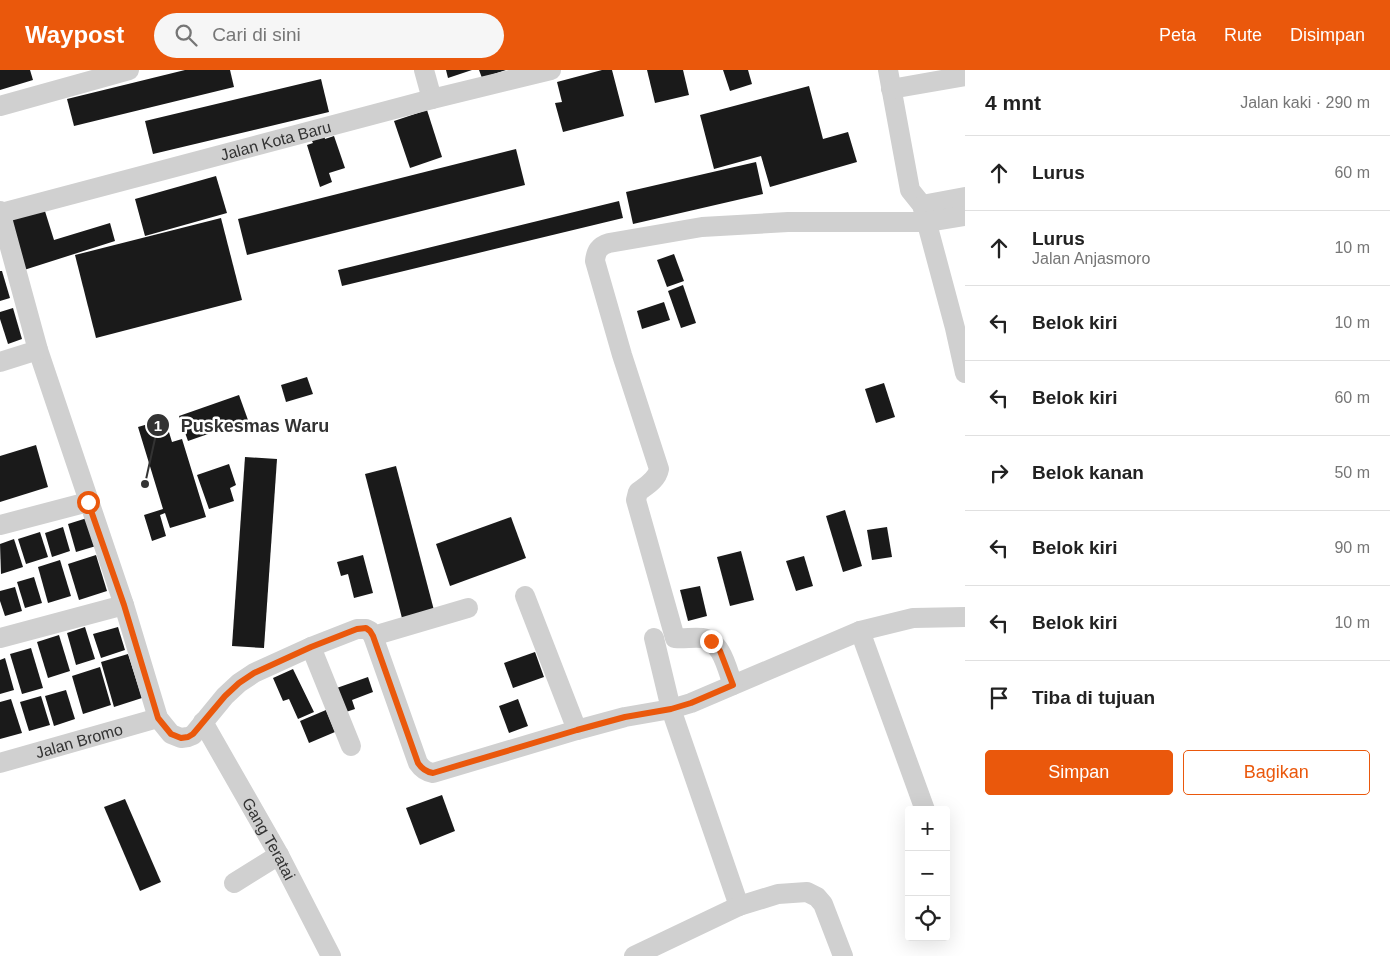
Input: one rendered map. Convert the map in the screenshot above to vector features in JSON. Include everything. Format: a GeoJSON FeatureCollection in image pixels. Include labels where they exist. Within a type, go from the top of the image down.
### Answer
{"type":"FeatureCollection","features":[{"type":"Feature","properties":{"kind":"street"},"geometry":{"type":"LineString","coordinates":[[0,106],[129,70]]}},
{"type":"Feature","properties":{"kind":"street"},"geometry":{"type":"LineString","coordinates":[[424,70],[432,99]]}},
{"type":"Feature","properties":{"kind":"street","name":"Jalan Kota Baru"},"geometry":{"type":"LineString","coordinates":[[0,212],[432,99],[551,70]]}},
{"type":"Feature","properties":{"kind":"street"},"geometry":{"type":"LineString","coordinates":[[965,76],[890,80],[965,373]]}},
{"type":"Feature","properties":{"kind":"street"},"geometry":{"type":"LineString","coordinates":[[733,685],[720,651],[711,641],[704,638],[675,638],[636,500],[638,492],[654,480],[658,475],[659,469],[622,355],[595,261],[598,250],[609,243],[702,227],[788,222],[922,209],[965,198]]}},
{"type":"Feature","properties":{"kind":"street"},"geometry":{"type":"LineString","coordinates":[[922,209],[965,216]]}},
{"type":"Feature","properties":{"kind":"street"},"geometry":{"type":"LineString","coordinates":[[0,212],[6,249],[88,502],[124,605],[148,688],[158,718],[171,734],[181,738],[193,734],[225,696],[254,673],[311,647],[357,629],[366,628],[373,636],[415,757],[421,768],[433,773],[577,730],[625,717],[671,709],[691,703],[860,631],[913,618],[965,617]]}},
{"type":"Feature","properties":{"kind":"street"},"geometry":{"type":"LineString","coordinates":[[0,362],[38,350]]}},
{"type":"Feature","properties":{"kind":"street"},"geometry":{"type":"LineString","coordinates":[[0,526],[88,502]]}},
{"type":"Feature","properties":{"kind":"street"},"geometry":{"type":"LineString","coordinates":[[525,596],[577,730]]}},
{"type":"Feature","properties":{"kind":"street"},"geometry":{"type":"LineString","coordinates":[[0,638],[124,605]]}},
{"type":"Feature","properties":{"kind":"street"},"geometry":{"type":"LineString","coordinates":[[373,636],[468,608]]}},
{"type":"Feature","properties":{"kind":"street"},"geometry":{"type":"LineString","coordinates":[[860,631],[923,806]]}},
{"type":"Feature","properties":{"kind":"street"},"geometry":{"type":"LineString","coordinates":[[654,638],[671,709],[739,906]]}},
{"type":"Feature","properties":{"kind":"street"},"geometry":{"type":"LineString","coordinates":[[311,647],[351,746]]}},
{"type":"Feature","properties":{"kind":"street","name":"Jalan Bromo"},"geometry":{"type":"LineString","coordinates":[[0,762],[158,718]]}},
{"type":"Feature","properties":{"kind":"street","name":"Gang Teratai"},"geometry":{"type":"LineString","coordinates":[[203,722],[279,855],[330,956]]}},
{"type":"Feature","properties":{"kind":"street"},"geometry":{"type":"LineString","coordinates":[[234,883],[279,855]]}},
{"type":"Feature","properties":{"kind":"street"},"geometry":{"type":"LineString","coordinates":[[634,956],[739,906],[778,894],[807,892],[817,897],[823,904],[843,956]]}},
{"type":"Feature","properties":{"kind":"building"},"geometry":{"type":"Polygon","coordinates":[[[0,70],[30,70],[33,80],[0,90],[0,70]]]}},
{"type":"Feature","properties":{"kind":"building"},"geometry":{"type":"Polygon","coordinates":[[[185,70],[230,70],[234,87],[74,126],[67,99],[185,70]]]}},
{"type":"Feature","properties":{"kind":"building"},"geometry":{"type":"Polygon","coordinates":[[[446,70],[472,70],[448,78],[446,70]]]}},
{"type":"Feature","properties":{"kind":"building"},"geometry":{"type":"Polygon","coordinates":[[[479,70],[506,70],[482,78],[479,70]]]}},
{"type":"Feature","properties":{"kind":"building"},"geometry":{"type":"Polygon","coordinates":[[[602,70],[612,70],[624,116],[563,132],[555,103],[562,102],[557,82],[602,70]]]}},
{"type":"Feature","properties":{"kind":"building"},"geometry":{"type":"Polygon","coordinates":[[[647,70],[683,70],[689,95],[655,103],[647,70]]]}},
{"type":"Feature","properties":{"kind":"building"},"geometry":{"type":"Polygon","coordinates":[[[723,70],[748,70],[752,84],[730,91],[723,70]]]}},
{"type":"Feature","properties":{"kind":"building"},"geometry":{"type":"Polygon","coordinates":[[[321,79],[329,112],[153,154],[145,121],[321,79]]]}},
{"type":"Feature","properties":{"kind":"building"},"geometry":{"type":"Polygon","coordinates":[[[809,86],[823,139],[848,132],[857,162],[770,187],[761,156],[714,169],[700,115],[809,86]]]}},
{"type":"Feature","properties":{"kind":"building"},"geometry":{"type":"Polygon","coordinates":[[[427,110],[442,157],[410,168],[394,121],[427,110]]]}},
{"type":"Feature","properties":{"kind":"building"},"geometry":{"type":"Polygon","coordinates":[[[324,135],[325,139],[334,136],[345,168],[329,173],[332,182],[320,187],[307,145],[313,143],[311,139],[324,135]]]}},
{"type":"Feature","properties":{"kind":"building"},"geometry":{"type":"Polygon","coordinates":[[[516,149],[525,185],[247,255],[238,219],[516,149]]]}},
{"type":"Feature","properties":{"kind":"building"},"geometry":{"type":"Polygon","coordinates":[[[756,162],[763,194],[633,224],[626,192],[756,162]]]}},
{"type":"Feature","properties":{"kind":"building"},"geometry":{"type":"Polygon","coordinates":[[[216,176],[227,213],[145,236],[135,199],[216,176]]]}},
{"type":"Feature","properties":{"kind":"building"},"geometry":{"type":"Polygon","coordinates":[[[619,201],[623,218],[342,286],[338,270],[619,201]]]}},
{"type":"Feature","properties":{"kind":"building"},"geometry":{"type":"Polygon","coordinates":[[[44,208],[54,240],[110,223],[115,241],[24,270],[9,219],[44,208]]]}},
{"type":"Feature","properties":{"kind":"building"},"geometry":{"type":"Polygon","coordinates":[[[221,218],[242,300],[96,338],[75,255],[221,218]]]}},
{"type":"Feature","properties":{"kind":"building"},"geometry":{"type":"Polygon","coordinates":[[[674,254],[684,281],[667,287],[657,260],[674,254]]]}},
{"type":"Feature","properties":{"kind":"building"},"geometry":{"type":"Polygon","coordinates":[[[0,271],[2,271],[10,298],[0,301],[0,271]]]}},
{"type":"Feature","properties":{"kind":"building"},"geometry":{"type":"Polygon","coordinates":[[[683,285],[696,323],[681,328],[668,291],[683,285]]]}},
{"type":"Feature","properties":{"kind":"building"},"geometry":{"type":"Polygon","coordinates":[[[664,302],[670,320],[642,329],[637,311],[664,302]]]}},
{"type":"Feature","properties":{"kind":"building"},"geometry":{"type":"Polygon","coordinates":[[[13,308],[22,339],[8,344],[0,319],[0,312],[13,308]]]}},
{"type":"Feature","properties":{"kind":"building"},"geometry":{"type":"Polygon","coordinates":[[[307,377],[313,394],[286,402],[281,385],[307,377]]]}},
{"type":"Feature","properties":{"kind":"building"},"geometry":{"type":"Polygon","coordinates":[[[884,383],[895,417],[876,423],[865,389],[884,383]]]}},
{"type":"Feature","properties":{"kind":"building"},"geometry":{"type":"Polygon","coordinates":[[[239,395],[248,420],[188,441],[179,416],[239,395]]]}},
{"type":"Feature","properties":{"kind":"building"},"geometry":{"type":"Polygon","coordinates":[[[165,419],[172,442],[182,439],[206,517],[170,528],[165,513],[160,515],[166,536],[152,541],[144,515],[163,509],[138,427],[165,419]]]}},
{"type":"Feature","properties":{"kind":"building"},"geometry":{"type":"Polygon","coordinates":[[[36,445],[48,487],[0,502],[0,456],[36,445]]]}},
{"type":"Feature","properties":{"kind":"building"},"geometry":{"type":"Polygon","coordinates":[[[245,457],[277,459],[264,648],[232,646],[245,457]]]}},
{"type":"Feature","properties":{"kind":"building"},"geometry":{"type":"Polygon","coordinates":[[[229,464],[236,485],[230,488],[234,501],[209,509],[197,475],[229,464]]]}},
{"type":"Feature","properties":{"kind":"building"},"geometry":{"type":"Polygon","coordinates":[[[396,466],[435,614],[403,622],[365,474],[396,466]]]}},
{"type":"Feature","properties":{"kind":"building"},"geometry":{"type":"Polygon","coordinates":[[[845,510],[862,566],[843,572],[826,516],[845,510]]]}},
{"type":"Feature","properties":{"kind":"building"},"geometry":{"type":"Polygon","coordinates":[[[511,517],[526,558],[450,586],[436,544],[511,517]]]}},
{"type":"Feature","properties":{"kind":"building"},"geometry":{"type":"Polygon","coordinates":[[[87,518],[96,546],[76,552],[68,524],[87,518]]]}},
{"type":"Feature","properties":{"kind":"building"},"geometry":{"type":"Polygon","coordinates":[[[63,527],[70,551],[52,557],[45,533],[63,527]]]}},
{"type":"Feature","properties":{"kind":"building"},"geometry":{"type":"Polygon","coordinates":[[[887,527],[892,557],[872,560],[867,530],[887,527]]]}},
{"type":"Feature","properties":{"kind":"building"},"geometry":{"type":"Polygon","coordinates":[[[40,532],[48,557],[26,564],[18,539],[40,532]]]}},
{"type":"Feature","properties":{"kind":"building"},"geometry":{"type":"Polygon","coordinates":[[[14,539],[23,567],[1,574],[0,544],[14,539]]]}},
{"type":"Feature","properties":{"kind":"building"},"geometry":{"type":"Polygon","coordinates":[[[741,551],[754,600],[730,606],[717,557],[741,551]]]}},
{"type":"Feature","properties":{"kind":"building"},"geometry":{"type":"Polygon","coordinates":[[[96,555],[107,591],[79,600],[68,564],[96,555]]]}},
{"type":"Feature","properties":{"kind":"building"},"geometry":{"type":"Polygon","coordinates":[[[363,555],[373,593],[354,598],[348,574],[341,576],[337,562],[363,555]]]}},
{"type":"Feature","properties":{"kind":"building"},"geometry":{"type":"Polygon","coordinates":[[[804,556],[813,586],[796,591],[786,561],[804,556]]]}},
{"type":"Feature","properties":{"kind":"building"},"geometry":{"type":"Polygon","coordinates":[[[60,560],[71,596],[48,603],[38,567],[60,560]]]}},
{"type":"Feature","properties":{"kind":"building"},"geometry":{"type":"Polygon","coordinates":[[[34,577],[42,603],[25,608],[17,582],[34,577]]]}},
{"type":"Feature","properties":{"kind":"building"},"geometry":{"type":"Polygon","coordinates":[[[700,586],[707,616],[688,621],[680,590],[700,586]]]}},
{"type":"Feature","properties":{"kind":"building"},"geometry":{"type":"Polygon","coordinates":[[[15,587],[22,611],[5,616],[0,601],[0,591],[15,587]]]}},
{"type":"Feature","properties":{"kind":"building"},"geometry":{"type":"Polygon","coordinates":[[[85,627],[95,659],[76,665],[67,633],[85,627]]]}},
{"type":"Feature","properties":{"kind":"building"},"geometry":{"type":"Polygon","coordinates":[[[118,627],[125,650],[101,658],[93,634],[118,627]]]}},
{"type":"Feature","properties":{"kind":"building"},"geometry":{"type":"Polygon","coordinates":[[[59,635],[70,671],[48,678],[37,642],[59,635]]]}},
{"type":"Feature","properties":{"kind":"building"},"geometry":{"type":"Polygon","coordinates":[[[31,648],[43,688],[22,694],[10,654],[31,648]]]}},
{"type":"Feature","properties":{"kind":"building"},"geometry":{"type":"Polygon","coordinates":[[[535,652],[544,677],[513,688],[504,663],[535,652]]]}},
{"type":"Feature","properties":{"kind":"building"},"geometry":{"type":"Polygon","coordinates":[[[128,654],[142,698],[114,707],[101,662],[128,654]]]}},
{"type":"Feature","properties":{"kind":"building"},"geometry":{"type":"Polygon","coordinates":[[[5,658],[14,690],[0,694],[0,660],[5,658]]]}},
{"type":"Feature","properties":{"kind":"building"},"geometry":{"type":"Polygon","coordinates":[[[100,667],[111,705],[83,714],[72,676],[100,667]]]}},
{"type":"Feature","properties":{"kind":"building"},"geometry":{"type":"Polygon","coordinates":[[[293,669],[314,712],[298,719],[289,699],[283,701],[273,678],[293,669]]]}},
{"type":"Feature","properties":{"kind":"building"},"geometry":{"type":"Polygon","coordinates":[[[368,677],[373,692],[352,700],[355,709],[340,714],[331,690],[368,677]]]}},
{"type":"Feature","properties":{"kind":"building"},"geometry":{"type":"Polygon","coordinates":[[[66,690],[75,719],[54,726],[45,696],[66,690]]]}},
{"type":"Feature","properties":{"kind":"building"},"geometry":{"type":"Polygon","coordinates":[[[41,696],[50,725],[29,731],[20,702],[41,696]]]}},
{"type":"Feature","properties":{"kind":"building"},"geometry":{"type":"Polygon","coordinates":[[[11,699],[22,733],[0,739],[0,702],[11,699]]]}},
{"type":"Feature","properties":{"kind":"building"},"geometry":{"type":"Polygon","coordinates":[[[518,699],[528,726],[509,733],[499,706],[518,699]]]}},
{"type":"Feature","properties":{"kind":"building"},"geometry":{"type":"Polygon","coordinates":[[[326,710],[335,732],[309,743],[300,721],[326,710]]]}},
{"type":"Feature","properties":{"kind":"building"},"geometry":{"type":"Polygon","coordinates":[[[442,795],[455,831],[420,845],[406,808],[442,795]]]}},
{"type":"Feature","properties":{"kind":"building"},"geometry":{"type":"Polygon","coordinates":[[[125,799],[161,882],[140,891],[104,807],[125,799]]]}},
{"type":"Feature","properties":{"kind":"place","name":"Puskesmas Waru"},"geometry":{"type":"Point","coordinates":[145,484]}},
{"type":"Feature","properties":{"kind":"route"},"geometry":{"type":"LineString","coordinates":[[88,502],[124,605],[158,718],[171,734],[181,738],[193,734],[225,696],[254,673],[311,647],[357,629],[366,628],[373,636],[415,757],[421,768],[433,773],[625,717],[671,709],[691,703],[733,685],[720,651],[711,641]]}}]}
